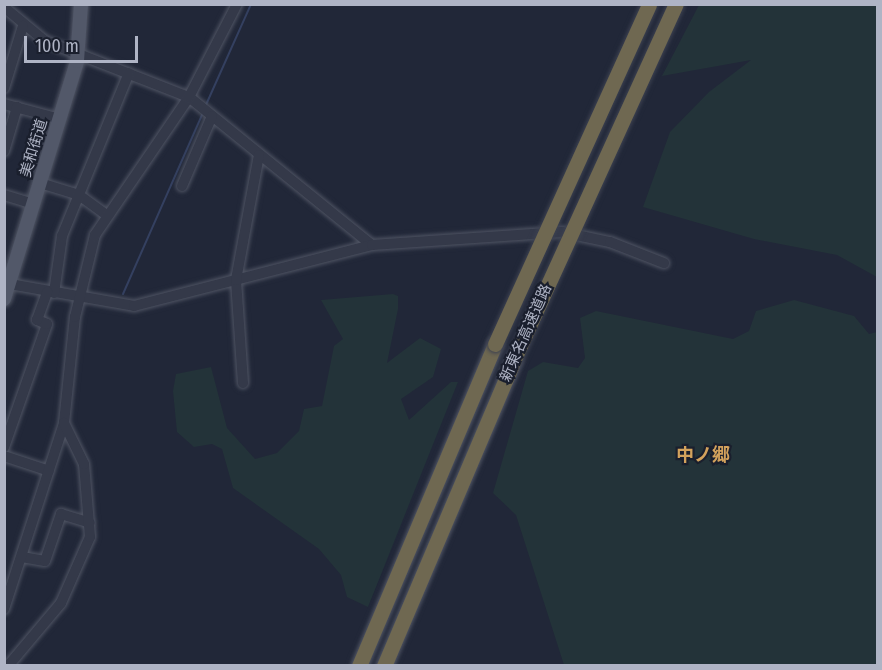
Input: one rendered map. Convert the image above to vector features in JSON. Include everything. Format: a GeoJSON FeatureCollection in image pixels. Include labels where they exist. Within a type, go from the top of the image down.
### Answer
{"type":"FeatureCollection","features":[{"type":"Feature","properties":{"kind":"highway","name":"新東名高速道路"},"geometry":{"type":"LineString","coordinates":[[359,666],[495,344],[649,4]]}},
{"type":"Feature","properties":{"kind":"highway","name":"新東名高速道路"},"geometry":{"type":"LineString","coordinates":[[384,666],[514,358],[676,4]]}},
{"type":"Feature","properties":{"kind":"main road","name":"美和街道"},"geometry":{"type":"LineString","coordinates":[[4,299],[79,53],[81,4]]}},
{"type":"Feature","properties":{"kind":"street"},"geometry":{"type":"LineString","coordinates":[[6,603],[64,423],[79,297],[95,235],[189,97],[237,4]]}},
{"type":"Feature","properties":{"kind":"street"},"geometry":{"type":"LineString","coordinates":[[5,11],[23,26],[79,53],[189,97],[372,245]]}},
{"type":"Feature","properties":{"kind":"street"},"geometry":{"type":"LineString","coordinates":[[4,88],[23,26]]}},
{"type":"Feature","properties":{"kind":"street"},"geometry":{"type":"LineString","coordinates":[[4,447],[47,324],[38,320],[51,293],[62,237],[129,73]]}},
{"type":"Feature","properties":{"kind":"street"},"geometry":{"type":"LineString","coordinates":[[4,104],[60,119]]}},
{"type":"Feature","properties":{"kind":"street"},"geometry":{"type":"LineString","coordinates":[[4,151],[17,107]]}},
{"type":"Feature","properties":{"kind":"street"},"geometry":{"type":"LineString","coordinates":[[182,186],[212,116]]}},
{"type":"Feature","properties":{"kind":"street"},"geometry":{"type":"LineString","coordinates":[[243,383],[236,280],[258,155]]}},
{"type":"Feature","properties":{"kind":"street"},"geometry":{"type":"LineString","coordinates":[[40,183],[79,195],[107,215]]}},
{"type":"Feature","properties":{"kind":"street"},"geometry":{"type":"LineString","coordinates":[[4,195],[34,204]]}},
{"type":"Feature","properties":{"kind":"street"},"geometry":{"type":"LineString","coordinates":[[7,284],[134,306],[372,245],[562,232],[610,242],[664,263]]}},
{"type":"Feature","properties":{"kind":"street"},"geometry":{"type":"LineString","coordinates":[[8,666],[61,603],[90,537],[84,464],[64,423]]}},
{"type":"Feature","properties":{"kind":"street"},"geometry":{"type":"LineString","coordinates":[[4,456],[49,471]]}},
{"type":"Feature","properties":{"kind":"street"},"geometry":{"type":"LineString","coordinates":[[22,557],[45,561],[61,514],[90,523]]}},
{"type":"Feature","properties":{"kind":"shaded area"},"geometry":{"type":"Polygon","coordinates":[[[699,5],[877,5],[877,277],[837,255],[754,239],[643,207],[670,132],[709,92],[751,60],[662,76],[699,5]]]}},
{"type":"Feature","properties":{"kind":"shaded area"},"geometry":{"type":"Polygon","coordinates":[[[393,294],[398,296],[398,309],[387,363],[420,338],[441,349],[433,377],[401,399],[409,420],[451,382],[458,382],[368,607],[347,597],[341,575],[319,549],[233,488],[222,449],[212,444],[194,447],[177,432],[173,391],[176,374],[211,367],[227,428],[255,459],[277,453],[299,431],[304,409],[322,406],[334,346],[343,339],[321,300],[393,294]]]}},
{"type":"Feature","properties":{"kind":"shaded area"},"geometry":{"type":"Polygon","coordinates":[[[794,300],[854,316],[869,334],[877,332],[877,665],[564,665],[516,515],[493,493],[528,371],[543,362],[578,368],[585,358],[580,318],[596,311],[733,339],[749,331],[756,311],[794,300]]]}},
{"type":"Feature","properties":{"kind":"waterway"},"geometry":{"type":"LineString","coordinates":[[205,107],[251,4]]}},
{"type":"Feature","properties":{"kind":"waterway"},"geometry":{"type":"LineString","coordinates":[[123,294],[203,113]]}},
{"type":"Feature","properties":{"kind":"district","name":"中ノ郷"},"geometry":{"type":"Point","coordinates":[703,455]}}]}
